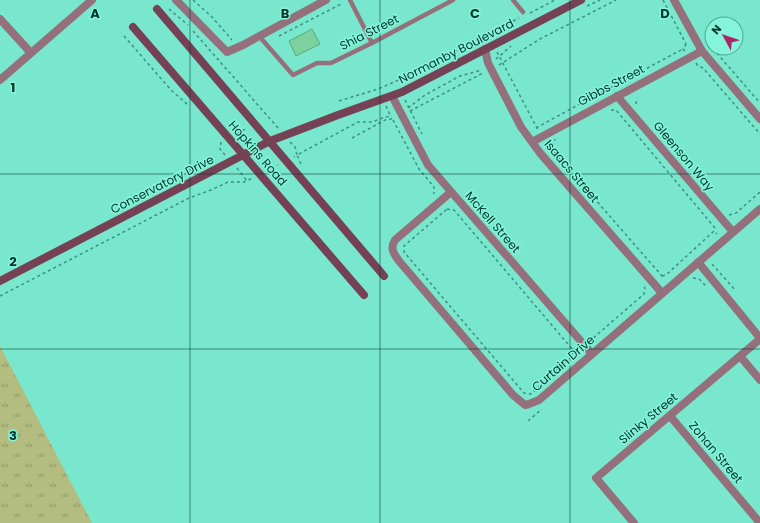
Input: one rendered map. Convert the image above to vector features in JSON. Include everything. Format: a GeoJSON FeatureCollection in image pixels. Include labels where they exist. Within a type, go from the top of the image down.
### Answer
{"type":"FeatureCollection","features":[{"type":"Feature","properties":{"kind":"street"},"geometry":{"type":"LineString","coordinates":[[0,80],[92,0]]}},
{"type":"Feature","properties":{"kind":"street"},"geometry":{"type":"LineString","coordinates":[[176,0],[227,52],[259,36],[316,2],[326,0]]}},
{"type":"Feature","properties":{"kind":"street","name":"Normanby Boulevard"},"geometry":{"type":"LineString","coordinates":[[338,115],[392,96],[581,0]]}},
{"type":"Feature","properties":{"kind":"street"},"geometry":{"type":"LineString","coordinates":[[674,0],[702,51],[760,119]]}},
{"type":"Feature","properties":{"kind":"street","name":"Hopkins Road"},"geometry":{"type":"LineString","coordinates":[[157,9],[384,276]]}},
{"type":"Feature","properties":{"kind":"street"},"geometry":{"type":"LineString","coordinates":[[0,19],[31,53]]}},
{"type":"Feature","properties":{"kind":"street","name":"Hopkins Road"},"geometry":{"type":"LineString","coordinates":[[133,28],[364,295]]}},
{"type":"Feature","properties":{"kind":"street","name":"Isaacs Street"},"geometry":{"type":"LineString","coordinates":[[485,49],[488,63],[521,126],[540,154],[662,294]]}},
{"type":"Feature","properties":{"kind":"street","name":"Gibbs Street"},"geometry":{"type":"LineString","coordinates":[[532,142],[702,51]]}},
{"type":"Feature","properties":{"kind":"street","name":"McKell Street"},"geometry":{"type":"LineString","coordinates":[[392,96],[428,166],[592,354]]}},
{"type":"Feature","properties":{"kind":"street","name":"Gleenson Way"},"geometry":{"type":"LineString","coordinates":[[617,96],[732,232]]}},
{"type":"Feature","properties":{"kind":"street","name":"Conservatory Drive"},"geometry":{"type":"LineString","coordinates":[[0,281],[270,141],[338,115]]}},
{"type":"Feature","properties":{"kind":"street"},"geometry":{"type":"LineString","coordinates":[[396,240],[451,192]]}},
{"type":"Feature","properties":{"kind":"street","name":"Curtain Drive"},"geometry":{"type":"LineString","coordinates":[[396,240],[392,248],[395,257],[513,395],[525,405],[539,400],[760,209]]}},
{"type":"Feature","properties":{"kind":"street"},"geometry":{"type":"LineString","coordinates":[[698,262],[760,338]]}},
{"type":"Feature","properties":{"kind":"street","name":"Slinky Street"},"geometry":{"type":"LineString","coordinates":[[634,523],[596,478],[760,338]]}},
{"type":"Feature","properties":{"kind":"street"},"geometry":{"type":"LineString","coordinates":[[740,356],[760,380]]}},
{"type":"Feature","properties":{"kind":"street","name":"Zohan Street"},"geometry":{"type":"LineString","coordinates":[[670,416],[760,523]]}},
{"type":"Feature","properties":{"kind":"lane","name":"Shia Street"},"geometry":{"type":"LineString","coordinates":[[266,43],[293,75],[317,64],[331,63],[453,0]]}},
{"type":"Feature","properties":{"kind":"lane"},"geometry":{"type":"LineString","coordinates":[[513,0],[525,14]]}},
{"type":"Feature","properties":{"kind":"lane"},"geometry":{"type":"LineString","coordinates":[[347,1],[372,43]]}},
{"type":"Feature","properties":{"kind":"lane"},"geometry":{"type":"LineString","coordinates":[[259,36],[266,43]]}},
{"type":"Feature","properties":{"kind":"path"},"geometry":{"type":"LineString","coordinates":[[192,0],[212,17],[231,40],[235,40]]}},
{"type":"Feature","properties":{"kind":"path"},"geometry":{"type":"LineString","coordinates":[[339,101],[378,89],[408,76],[525,14],[555,0]]}},
{"type":"Feature","properties":{"kind":"path"},"geometry":{"type":"LineString","coordinates":[[586,7],[600,0]]}},
{"type":"Feature","properties":{"kind":"path"},"geometry":{"type":"LineString","coordinates":[[616,0],[540,39],[502,63],[536,128],[552,146],[552,150],[662,276]]}},
{"type":"Feature","properties":{"kind":"path"},"geometry":{"type":"LineString","coordinates":[[266,43],[347,1]]}},
{"type":"Feature","properties":{"kind":"path"},"geometry":{"type":"LineString","coordinates":[[169,9],[190,28],[269,117]]}},
{"type":"Feature","properties":{"kind":"path"},"geometry":{"type":"LineString","coordinates":[[124,36],[171,90],[188,105]]}},
{"type":"Feature","properties":{"kind":"path"},"geometry":{"type":"LineString","coordinates":[[536,128],[683,49],[686,44]]}},
{"type":"Feature","properties":{"kind":"path"},"geometry":{"type":"LineString","coordinates":[[352,138],[387,119],[393,119],[425,95],[460,76],[483,69],[488,63],[499,57],[512,45]]}},
{"type":"Feature","properties":{"kind":"path"},"geometry":{"type":"LineString","coordinates":[[683,49],[698,66],[703,68],[760,134]]}},
{"type":"Feature","properties":{"kind":"path"},"geometry":{"type":"LineString","coordinates":[[719,56],[760,103]]}},
{"type":"Feature","properties":{"kind":"path"},"geometry":{"type":"LineString","coordinates":[[301,164],[297,155],[358,122],[372,122],[411,111],[485,72]]}},
{"type":"Feature","properties":{"kind":"path"},"geometry":{"type":"LineString","coordinates":[[609,110],[616,110],[715,228]]}},
{"type":"Feature","properties":{"kind":"path"},"geometry":{"type":"LineString","coordinates":[[411,111],[425,138]]}},
{"type":"Feature","properties":{"kind":"path"},"geometry":{"type":"LineString","coordinates":[[393,119],[419,169],[434,187],[434,194]]}},
{"type":"Feature","properties":{"kind":"path"},"geometry":{"type":"LineString","coordinates":[[552,146],[554,140],[560,136]]}},
{"type":"Feature","properties":{"kind":"path"},"geometry":{"type":"LineString","coordinates":[[0,296],[189,198],[228,182],[247,181]]}},
{"type":"Feature","properties":{"kind":"path"},"geometry":{"type":"LineString","coordinates":[[714,231],[715,228],[730,214],[736,213],[760,192]]}},
{"type":"Feature","properties":{"kind":"path"},"geometry":{"type":"LineString","coordinates":[[447,209],[454,210],[573,350],[572,356],[531,394],[524,393],[404,252],[404,246],[447,209]]}},
{"type":"Feature","properties":{"kind":"path"},"geometry":{"type":"LineString","coordinates":[[458,215],[466,209]]}},
{"type":"Feature","properties":{"kind":"path"},"geometry":{"type":"LineString","coordinates":[[396,240],[400,245],[404,246]]}},
{"type":"Feature","properties":{"kind":"path"},"geometry":{"type":"LineString","coordinates":[[599,347],[592,339],[644,294],[645,290],[662,276],[666,275],[701,243]]}},
{"type":"Feature","properties":{"kind":"path"},"geometry":{"type":"LineString","coordinates":[[712,264],[736,291]]}},
{"type":"Feature","properties":{"kind":"path"},"geometry":{"type":"LineString","coordinates":[[692,278],[699,279],[708,289]]}},
{"type":"Feature","properties":{"kind":"path"},"geometry":{"type":"LineString","coordinates":[[640,282],[645,290]]}},
{"type":"Feature","properties":{"kind":"path"},"geometry":{"type":"LineString","coordinates":[[528,421],[546,405]]}},
{"type":"Feature","properties":{"kind":"green space"},"geometry":{"type":"Polygon","coordinates":[[[0,346],[92,523],[0,523],[0,346]]]}},
{"type":"Feature","properties":{"kind":"building"},"geometry":{"type":"Polygon","coordinates":[[[312,29],[320,44],[296,56],[289,41],[312,29]]]}}]}
